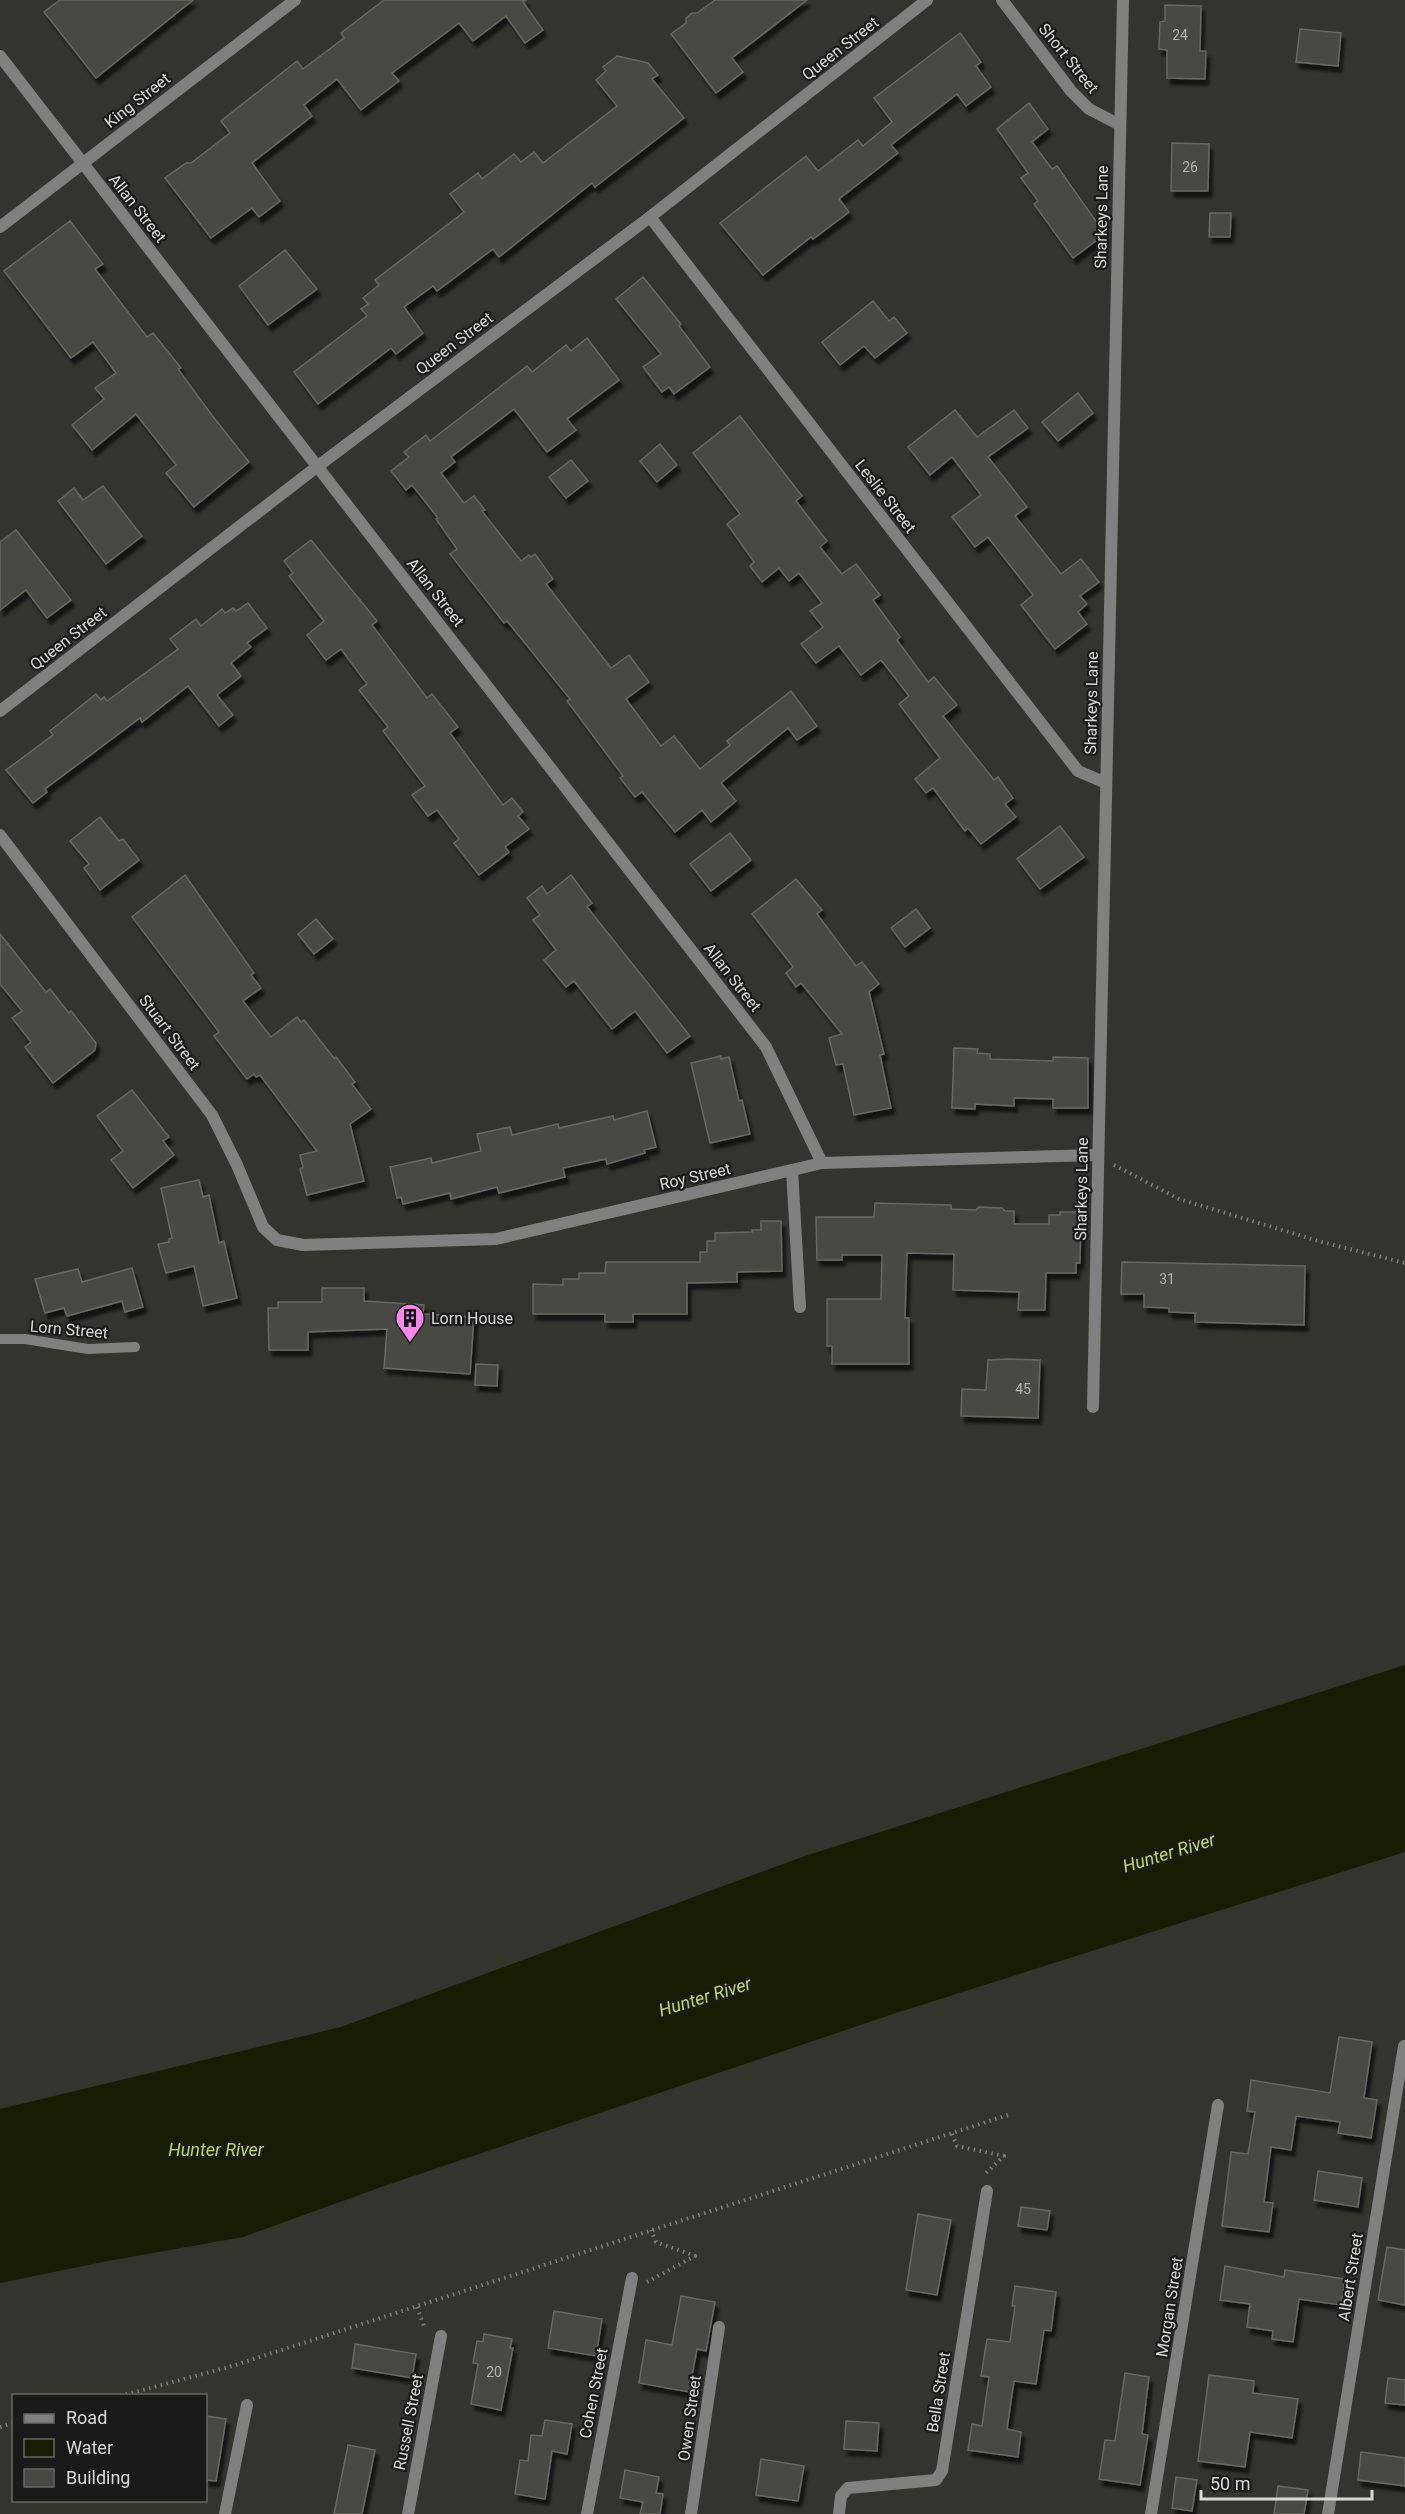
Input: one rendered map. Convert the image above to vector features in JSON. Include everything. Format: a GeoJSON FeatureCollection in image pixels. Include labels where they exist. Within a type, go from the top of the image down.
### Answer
{"type":"FeatureCollection","features":[{"type":"Feature","properties":{"kind":"street","name":"King Street"},"geometry":{"type":"LineString","coordinates":[[0,227],[295,0]]}},
{"type":"Feature","properties":{"kind":"street","name":"Queen Street"},"geometry":{"type":"LineString","coordinates":[[0,711],[318,466],[650,217],[927,0]]}},
{"type":"Feature","properties":{"kind":"street","name":"Short Street"},"geometry":{"type":"LineString","coordinates":[[1002,0],[1071,91],[1089,109],[1120,125]]}},
{"type":"Feature","properties":{"kind":"street","name":"Sharkeys Lane"},"geometry":{"type":"LineString","coordinates":[[1093,1407],[1123,0]]}},
{"type":"Feature","properties":{"kind":"street","name":"Allan Street"},"geometry":{"type":"LineString","coordinates":[[0,56],[766,1047],[822,1163]]}},
{"type":"Feature","properties":{"kind":"street","name":"Leslie Street"},"geometry":{"type":"LineString","coordinates":[[650,217],[1078,771],[1106,783]]}},
{"type":"Feature","properties":{"kind":"street","name":"Stuart Street"},"geometry":{"type":"LineString","coordinates":[[0,835],[212,1115],[237,1165],[263,1227],[277,1239],[303,1245]]}},
{"type":"Feature","properties":{"kind":"street","name":"Roy Street"},"geometry":{"type":"LineString","coordinates":[[303,1245],[496,1239],[822,1163],[1097,1155]]}},
{"type":"Feature","properties":{"kind":"street"},"geometry":{"type":"LineString","coordinates":[[792,1170],[800,1307]]}},
{"type":"Feature","properties":{"kind":"street","name":"Albert Street"},"geometry":{"type":"LineString","coordinates":[[1328,2514],[1404,2046]]}},
{"type":"Feature","properties":{"kind":"street","name":"Morgan Street"},"geometry":{"type":"LineString","coordinates":[[1151,2514],[1218,2105]]}},
{"type":"Feature","properties":{"kind":"street","name":"Bella Street"},"geometry":{"type":"LineString","coordinates":[[839,2514],[841,2496],[848,2488],[936,2480],[942,2471],[987,2191]]}},
{"type":"Feature","properties":{"kind":"street","name":"Cohen Street"},"geometry":{"type":"LineString","coordinates":[[587,2514],[632,2278]]}},
{"type":"Feature","properties":{"kind":"street","name":"Owen Street"},"geometry":{"type":"LineString","coordinates":[[692,2514],[719,2327]]}},
{"type":"Feature","properties":{"kind":"street","name":"Russell Street"},"geometry":{"type":"LineString","coordinates":[[408,2514],[441,2337]]}},
{"type":"Feature","properties":{"kind":"street"},"geometry":{"type":"LineString","coordinates":[[225,2514],[247,2405]]}},
{"type":"Feature","properties":{"kind":"lane","name":"Lorn Street"},"geometry":{"type":"LineString","coordinates":[[0,1339],[25,1339],[88,1349],[135,1347]]}},
{"type":"Feature","properties":{"kind":"path"},"geometry":{"type":"LineString","coordinates":[[1097,1155],[1179,1198],[1343,1248],[1405,1263]]}},
{"type":"Feature","properties":{"kind":"path"},"geometry":{"type":"LineString","coordinates":[[128,2394],[229,2367],[1011,2114]]}},
{"type":"Feature","properties":{"kind":"path"},"geometry":{"type":"LineString","coordinates":[[952,2133],[957,2146],[1004,2156],[972,2188],[987,2191]]}},
{"type":"Feature","properties":{"kind":"path"},"geometry":{"type":"LineString","coordinates":[[632,2278],[648,2282],[695,2256],[656,2242],[651,2230]]}},
{"type":"Feature","properties":{"kind":"path"},"geometry":{"type":"LineString","coordinates":[[417,2307],[427,2334]]}},
{"type":"Feature","properties":{"kind":"water","name":"Hunter River"},"geometry":{"type":"Polygon","coordinates":[[[1405,1665],[1405,1852],[896,2013],[387,2185],[243,2237],[0,2283],[0,2109],[341,2027],[805,1856],[1405,1665]]]}},
{"type":"Feature","properties":{"kind":"building"},"geometry":{"type":"Polygon","coordinates":[[[60,0],[193,0],[96,78],[44,12],[60,0]]]}},
{"type":"Feature","properties":{"kind":"building"},"geometry":{"type":"Polygon","coordinates":[[[384,0],[526,0],[523,2],[543,30],[525,43],[506,16],[473,41],[459,23],[392,73],[399,81],[361,110],[337,79],[304,105],[312,116],[252,163],[280,201],[259,217],[252,208],[211,238],[165,178],[186,163],[191,163],[230,133],[221,121],[297,61],[303,69],[344,38],[341,33],[384,0]]]}},
{"type":"Feature","properties":{"kind":"building"},"geometry":{"type":"Polygon","coordinates":[[[715,0],[807,0],[732,58],[743,72],[716,93],[671,34],[686,23],[686,18],[692,13],[697,13],[715,0]]]}},
{"type":"Feature","properties":{"kind":"building"},"geometry":{"type":"Polygon","coordinates":[[[1165,5],[1201,6],[1200,51],[1206,51],[1205,79],[1167,78],[1167,50],[1159,49],[1160,22],[1165,21],[1165,5]]]}},
{"type":"Feature","properties":{"kind":"building"},"geometry":{"type":"Polygon","coordinates":[[[1300,29],[1341,33],[1338,66],[1296,62],[1300,29]]]}},
{"type":"Feature","properties":{"kind":"building"},"geometry":{"type":"Polygon","coordinates":[[[960,33],[981,62],[976,66],[991,87],[966,106],[957,94],[891,145],[898,153],[839,199],[849,212],[813,239],[811,237],[763,275],[720,223],[806,156],[818,171],[858,140],[863,146],[892,122],[874,98],[960,33]]]}},
{"type":"Feature","properties":{"kind":"building"},"geometry":{"type":"Polygon","coordinates":[[[617,56],[648,63],[658,75],[652,79],[684,118],[595,187],[592,183],[499,257],[493,249],[437,291],[433,286],[404,307],[423,333],[396,354],[391,348],[318,404],[294,372],[367,316],[361,309],[368,304],[363,298],[379,285],[375,280],[464,212],[450,194],[478,173],[482,179],[514,154],[521,162],[534,152],[543,163],[617,106],[596,80],[606,71],[603,67],[617,56]]]}},
{"type":"Feature","properties":{"kind":"building"},"geometry":{"type":"Polygon","coordinates":[[[1029,103],[1048,129],[1032,142],[1052,169],[1057,166],[1105,234],[1073,258],[1034,204],[1038,201],[1021,178],[1028,173],[997,129],[1029,103]]]}},
{"type":"Feature","properties":{"kind":"building"},"geometry":{"type":"Polygon","coordinates":[[[1172,143],[1209,144],[1208,191],[1171,191],[1172,143]]]}},
{"type":"Feature","properties":{"kind":"building"},"geometry":{"type":"Polygon","coordinates":[[[1210,213],[1231,213],[1230,237],[1209,237],[1210,213]]]}},
{"type":"Feature","properties":{"kind":"building"},"geometry":{"type":"Polygon","coordinates":[[[70,221],[103,264],[95,269],[147,337],[153,333],[181,368],[178,369],[249,462],[194,507],[166,473],[176,465],[136,414],[92,450],[72,425],[104,399],[95,388],[116,373],[93,342],[71,358],[4,271],[70,221]]]}},
{"type":"Feature","properties":{"kind":"building"},"geometry":{"type":"Polygon","coordinates":[[[285,250],[317,289],[268,325],[239,286],[285,250]]]}},
{"type":"Feature","properties":{"kind":"building"},"geometry":{"type":"Polygon","coordinates":[[[643,277],[681,324],[679,326],[710,367],[674,394],[669,387],[662,392],[643,367],[661,354],[616,299],[643,277]]]}},
{"type":"Feature","properties":{"kind":"building"},"geometry":{"type":"Polygon","coordinates":[[[873,301],[889,321],[894,317],[907,333],[875,358],[864,346],[840,365],[822,342],[873,301]]]}},
{"type":"Feature","properties":{"kind":"building"},"geometry":{"type":"Polygon","coordinates":[[[587,338],[619,380],[567,419],[576,430],[547,452],[514,409],[451,457],[455,462],[441,473],[464,503],[474,496],[485,510],[482,511],[521,561],[535,554],[553,579],[546,584],[611,668],[629,655],[649,682],[626,699],[661,746],[674,736],[700,769],[730,745],[727,741],[791,691],[817,726],[797,740],[788,728],[721,783],[736,801],[711,822],[702,810],[675,832],[642,792],[635,797],[620,778],[623,776],[567,701],[570,699],[507,621],[504,623],[450,554],[457,549],[436,519],[438,518],[412,485],[406,490],[391,471],[409,457],[404,452],[426,435],[430,441],[527,366],[532,372],[566,345],[571,351],[587,338]]]}},
{"type":"Feature","properties":{"kind":"building"},"geometry":{"type":"Polygon","coordinates":[[[1078,393],[1093,413],[1058,441],[1042,422],[1078,393]]]}},
{"type":"Feature","properties":{"kind":"building"},"geometry":{"type":"Polygon","coordinates":[[[955,410],[977,437],[1014,410],[1028,428],[988,457],[1027,507],[1015,516],[1061,574],[1081,559],[1099,582],[1080,596],[1087,604],[1078,612],[1087,624],[1055,649],[1021,605],[1033,595],[988,537],[975,547],[952,517],[981,495],[952,457],[930,475],[908,447],[955,410]]]}},
{"type":"Feature","properties":{"kind":"building"},"geometry":{"type":"Polygon","coordinates":[[[740,416],[802,496],[796,501],[827,541],[820,547],[842,574],[856,564],[880,595],[873,600],[900,637],[897,640],[928,682],[934,677],[957,705],[943,716],[994,780],[998,777],[1013,798],[1005,804],[1016,817],[981,844],[968,828],[965,831],[933,788],[926,793],[915,779],[940,758],[899,704],[909,696],[881,660],[861,675],[839,646],[816,663],[801,644],[823,627],[810,611],[822,603],[799,573],[789,581],[779,568],[762,582],[750,566],[754,562],[727,524],[740,514],[693,453],[740,416]]]}},
{"type":"Feature","properties":{"kind":"building"},"geometry":{"type":"Polygon","coordinates":[[[660,444],[677,465],[657,482],[640,461],[660,444]]]}},
{"type":"Feature","properties":{"kind":"building"},"geometry":{"type":"Polygon","coordinates":[[[571,460],[588,481],[566,498],[549,477],[571,460]]]}},
{"type":"Feature","properties":{"kind":"building"},"geometry":{"type":"Polygon","coordinates":[[[103,486],[142,536],[106,564],[58,501],[74,488],[83,500],[103,486]]]}},
{"type":"Feature","properties":{"kind":"building"},"geometry":{"type":"Polygon","coordinates":[[[16,530],[71,600],[47,618],[26,590],[0,610],[0,542],[16,530]]]}},
{"type":"Feature","properties":{"kind":"building"},"geometry":{"type":"Polygon","coordinates":[[[311,540],[377,621],[372,625],[427,698],[432,694],[458,727],[450,733],[503,805],[512,798],[523,812],[518,816],[529,829],[505,847],[509,852],[479,875],[454,843],[459,839],[437,810],[428,816],[412,795],[425,786],[383,731],[388,727],[359,690],[367,684],[341,649],[326,660],[307,635],[324,621],[289,576],[293,573],[284,561],[311,540]]]}},
{"type":"Feature","properties":{"kind":"building"},"geometry":{"type":"Polygon","coordinates":[[[248,603],[267,628],[247,643],[251,647],[231,663],[241,676],[217,695],[233,715],[219,726],[188,686],[142,722],[140,718],[45,789],[47,792],[33,803],[6,770],[53,735],[50,731],[96,694],[101,700],[104,697],[107,701],[178,649],[170,639],[196,619],[201,626],[222,609],[225,613],[233,608],[236,611],[248,603]]]}},
{"type":"Feature","properties":{"kind":"building"},"geometry":{"type":"Polygon","coordinates":[[[100,817],[119,841],[123,839],[139,860],[100,890],[84,868],[89,864],[70,841],[100,817]]]}},
{"type":"Feature","properties":{"kind":"building"},"geometry":{"type":"Polygon","coordinates":[[[1060,826],[1084,857],[1040,889],[1017,859],[1060,826]]]}},
{"type":"Feature","properties":{"kind":"building"},"geometry":{"type":"Polygon","coordinates":[[[730,833],[751,860],[711,891],[690,864],[730,833]]]}},
{"type":"Feature","properties":{"kind":"building"},"geometry":{"type":"Polygon","coordinates":[[[185,875],[254,973],[251,975],[261,988],[243,1001],[271,1037],[297,1017],[301,1022],[304,1020],[355,1082],[352,1084],[371,1109],[350,1124],[364,1181],[307,1195],[300,1169],[303,1167],[300,1155],[317,1151],[260,1075],[256,1077],[254,1074],[247,1079],[214,1036],[219,1032],[132,917],[185,875]]]}},
{"type":"Feature","properties":{"kind":"building"},"geometry":{"type":"Polygon","coordinates":[[[571,875],[592,903],[587,907],[690,1036],[667,1053],[635,1011],[612,1029],[574,981],[566,987],[544,960],[556,950],[533,920],[540,915],[527,898],[542,886],[547,894],[571,875]]]}},
{"type":"Feature","properties":{"kind":"building"},"geometry":{"type":"Polygon","coordinates":[[[796,879],[822,910],[817,914],[856,966],[862,962],[879,984],[869,992],[884,1054],[880,1055],[891,1108],[854,1115],[843,1064],[836,1065],[829,1038],[842,1034],[801,983],[796,987],[786,973],[793,967],[752,914],[796,879]]]}},
{"type":"Feature","properties":{"kind":"building"},"geometry":{"type":"Polygon","coordinates":[[[916,909],[930,928],[905,947],[891,928],[916,909]]]}},
{"type":"Feature","properties":{"kind":"building"},"geometry":{"type":"Polygon","coordinates":[[[316,919],[333,939],[314,954],[298,934],[316,919]]]}},
{"type":"Feature","properties":{"kind":"building"},"geometry":{"type":"Polygon","coordinates":[[[0,934],[46,992],[50,989],[96,1043],[95,1050],[53,1083],[25,1047],[31,1042],[12,1018],[22,1011],[0,984],[0,934]]]}},
{"type":"Feature","properties":{"kind":"building"},"geometry":{"type":"Polygon","coordinates":[[[954,1048],[978,1049],[977,1053],[990,1054],[990,1059],[1053,1061],[1053,1057],[1088,1058],[1088,1108],[1053,1108],[1053,1099],[1014,1098],[1014,1106],[975,1104],[975,1109],[952,1108],[954,1048]]]}},
{"type":"Feature","properties":{"kind":"building"},"geometry":{"type":"Polygon","coordinates":[[[721,1056],[721,1059],[729,1057],[739,1101],[742,1100],[750,1134],[710,1143],[691,1063],[721,1056]]]}},
{"type":"Feature","properties":{"kind":"building"},"geometry":{"type":"Polygon","coordinates":[[[132,1090],[169,1137],[163,1141],[174,1155],[133,1188],[111,1160],[123,1151],[97,1116],[132,1090]]]}},
{"type":"Feature","properties":{"kind":"building"},"geometry":{"type":"Polygon","coordinates":[[[647,1111],[656,1147],[644,1150],[645,1153],[607,1164],[606,1159],[563,1168],[565,1177],[499,1193],[497,1187],[451,1199],[450,1193],[403,1204],[401,1197],[397,1198],[390,1167],[431,1158],[432,1163],[481,1151],[477,1134],[510,1127],[512,1135],[558,1124],[559,1128],[613,1116],[614,1120],[647,1111]]]}},
{"type":"Feature","properties":{"kind":"building"},"geometry":{"type":"Polygon","coordinates":[[[199,1180],[203,1197],[209,1195],[219,1243],[224,1241],[237,1298],[203,1306],[194,1266],[166,1273],[158,1244],[169,1242],[172,1238],[161,1188],[199,1180]]]}},
{"type":"Feature","properties":{"kind":"building"},"geometry":{"type":"Polygon","coordinates":[[[875,1203],[951,1205],[951,1209],[976,1210],[979,1207],[1002,1208],[1005,1211],[1014,1211],[1014,1224],[1049,1224],[1049,1215],[1060,1215],[1060,1212],[1081,1212],[1080,1263],[1076,1263],[1076,1273],[1046,1273],[1045,1310],[1018,1310],[1019,1292],[953,1290],[954,1254],[907,1253],[905,1318],[909,1318],[909,1364],[832,1364],[832,1346],[827,1346],[827,1299],[881,1299],[882,1255],[842,1255],[842,1260],[817,1260],[816,1217],[874,1217],[875,1203]]]}},
{"type":"Feature","properties":{"kind":"building"},"geometry":{"type":"Polygon","coordinates":[[[761,1221],[781,1221],[782,1271],[737,1272],[737,1282],[687,1283],[687,1314],[633,1314],[633,1322],[605,1322],[605,1314],[533,1314],[533,1284],[563,1285],[563,1279],[579,1279],[579,1273],[605,1273],[606,1262],[700,1262],[700,1252],[707,1252],[707,1241],[715,1241],[715,1233],[761,1230],[761,1221]]]}},
{"type":"Feature","properties":{"kind":"building"},"geometry":{"type":"Polygon","coordinates":[[[1122,1262],[1305,1266],[1304,1325],[1195,1322],[1195,1313],[1169,1312],[1169,1308],[1144,1307],[1144,1294],[1121,1294],[1122,1262]]]}},
{"type":"Feature","properties":{"kind":"building"},"geometry":{"type":"Polygon","coordinates":[[[132,1268],[143,1307],[125,1312],[122,1301],[67,1316],[64,1308],[45,1313],[35,1279],[78,1269],[82,1282],[132,1268]]]}},
{"type":"Feature","properties":{"kind":"building"},"geometry":{"type":"Polygon","coordinates":[[[322,1288],[364,1288],[364,1301],[424,1305],[423,1314],[474,1317],[470,1374],[384,1368],[387,1329],[308,1332],[308,1350],[269,1350],[268,1308],[278,1308],[278,1302],[322,1302],[322,1288]]]}},
{"type":"Feature","properties":{"kind":"building"},"geometry":{"type":"Polygon","coordinates":[[[988,1360],[1040,1360],[1038,1418],[961,1416],[962,1389],[986,1390],[988,1360]]]}},
{"type":"Feature","properties":{"kind":"building"},"geometry":{"type":"Polygon","coordinates":[[[476,1364],[498,1365],[497,1386],[475,1385],[476,1364]]]}},
{"type":"Feature","properties":{"kind":"building"},"geometry":{"type":"Polygon","coordinates":[[[1339,2037],[1372,2042],[1364,2098],[1377,2100],[1371,2138],[1338,2133],[1340,2122],[1296,2116],[1291,2150],[1271,2147],[1264,2202],[1273,2203],[1269,2232],[1222,2226],[1231,2152],[1248,2154],[1255,2112],[1247,2111],[1251,2080],[1330,2093],[1339,2037]]]}},
{"type":"Feature","properties":{"kind":"building"},"geometry":{"type":"Polygon","coordinates":[[[1318,2171],[1362,2178],[1358,2207],[1314,2200],[1318,2171]]]}},
{"type":"Feature","properties":{"kind":"building"},"geometry":{"type":"Polygon","coordinates":[[[1021,2207],[1050,2211],[1047,2230],[1018,2226],[1021,2207]]]}},
{"type":"Feature","properties":{"kind":"building"},"geometry":{"type":"Polygon","coordinates":[[[918,2214],[951,2220],[937,2295],[906,2290],[918,2214]]]}},
{"type":"Feature","properties":{"kind":"building"},"geometry":{"type":"Polygon","coordinates":[[[1387,2247],[1405,2250],[1405,2305],[1378,2300],[1387,2247]]]}},
{"type":"Feature","properties":{"kind":"building"},"geometry":{"type":"Polygon","coordinates":[[[1225,2266],[1284,2277],[1285,2270],[1345,2279],[1341,2305],[1299,2299],[1293,2342],[1272,2339],[1273,2331],[1247,2327],[1250,2304],[1220,2300],[1225,2266]]]}},
{"type":"Feature","properties":{"kind":"building"},"geometry":{"type":"Polygon","coordinates":[[[1015,2286],[1056,2292],[1051,2331],[1044,2330],[1036,2384],[1014,2381],[1007,2429],[1021,2432],[1018,2457],[968,2450],[972,2424],[982,2426],[989,2377],[981,2376],[987,2339],[1010,2342],[1015,2286]]]}},
{"type":"Feature","properties":{"kind":"building"},"geometry":{"type":"Polygon","coordinates":[[[681,2296],[715,2302],[706,2351],[697,2349],[689,2392],[639,2383],[646,2340],[672,2345],[681,2296]]]}},
{"type":"Feature","properties":{"kind":"building"},"geometry":{"type":"Polygon","coordinates":[[[554,2311],[602,2319],[596,2356],[548,2348],[554,2311]]]}},
{"type":"Feature","properties":{"kind":"building"},"geometry":{"type":"Polygon","coordinates":[[[484,2334],[512,2339],[510,2348],[513,2348],[501,2410],[471,2404],[478,2364],[473,2363],[477,2341],[483,2342],[484,2334]]]}},
{"type":"Feature","properties":{"kind":"building"},"geometry":{"type":"Polygon","coordinates":[[[355,2344],[416,2354],[412,2378],[352,2368],[355,2344]]]}},
{"type":"Feature","properties":{"kind":"building"},"geometry":{"type":"Polygon","coordinates":[[[1125,2373],[1149,2377],[1142,2434],[1148,2435],[1140,2485],[1099,2479],[1105,2440],[1115,2441],[1125,2373]]]}},
{"type":"Feature","properties":{"kind":"building"},"geometry":{"type":"Polygon","coordinates":[[[1209,2375],[1254,2381],[1253,2393],[1298,2399],[1292,2438],[1250,2432],[1245,2467],[1198,2461],[1209,2375]]]}},
{"type":"Feature","properties":{"kind":"building"},"geometry":{"type":"Polygon","coordinates":[[[1388,2378],[1405,2380],[1405,2405],[1385,2403],[1388,2378]]]}},
{"type":"Feature","properties":{"kind":"building"},"geometry":{"type":"Polygon","coordinates":[[[207,2416],[226,2419],[216,2481],[207,2480],[207,2416]]]}},
{"type":"Feature","properties":{"kind":"building"},"geometry":{"type":"Polygon","coordinates":[[[545,2420],[572,2424],[567,2454],[552,2451],[545,2499],[515,2494],[520,2460],[528,2461],[531,2435],[542,2436],[545,2420]]]}},
{"type":"Feature","properties":{"kind":"building"},"geometry":{"type":"Polygon","coordinates":[[[846,2421],[879,2423],[877,2451],[844,2449],[846,2421]]]}},
{"type":"Feature","properties":{"kind":"building"},"geometry":{"type":"Polygon","coordinates":[[[348,2445],[375,2450],[362,2514],[334,2514],[348,2445]]]}},
{"type":"Feature","properties":{"kind":"building"},"geometry":{"type":"Polygon","coordinates":[[[1361,2452],[1405,2458],[1405,2486],[1358,2480],[1361,2452]]]}},
{"type":"Feature","properties":{"kind":"building"},"geometry":{"type":"Polygon","coordinates":[[[761,2459],[804,2466],[798,2501],[756,2495],[761,2459]]]}},
{"type":"Feature","properties":{"kind":"building"},"geometry":{"type":"Polygon","coordinates":[[[625,2470],[659,2477],[656,2493],[663,2494],[660,2514],[640,2514],[643,2502],[620,2498],[625,2470]]]}},
{"type":"Feature","properties":{"kind":"building"},"geometry":{"type":"Polygon","coordinates":[[[1176,2477],[1197,2480],[1192,2511],[1172,2508],[1176,2477]]]}},
{"type":"Feature","properties":{"kind":"building"},"geometry":{"type":"Polygon","coordinates":[[[1278,2486],[1308,2490],[1304,2514],[1274,2514],[1278,2486]]]}},
{"type":"Feature","properties":{"kind":"place","name":"Lorn House"},"geometry":{"type":"Point","coordinates":[410,1344]}}]}
